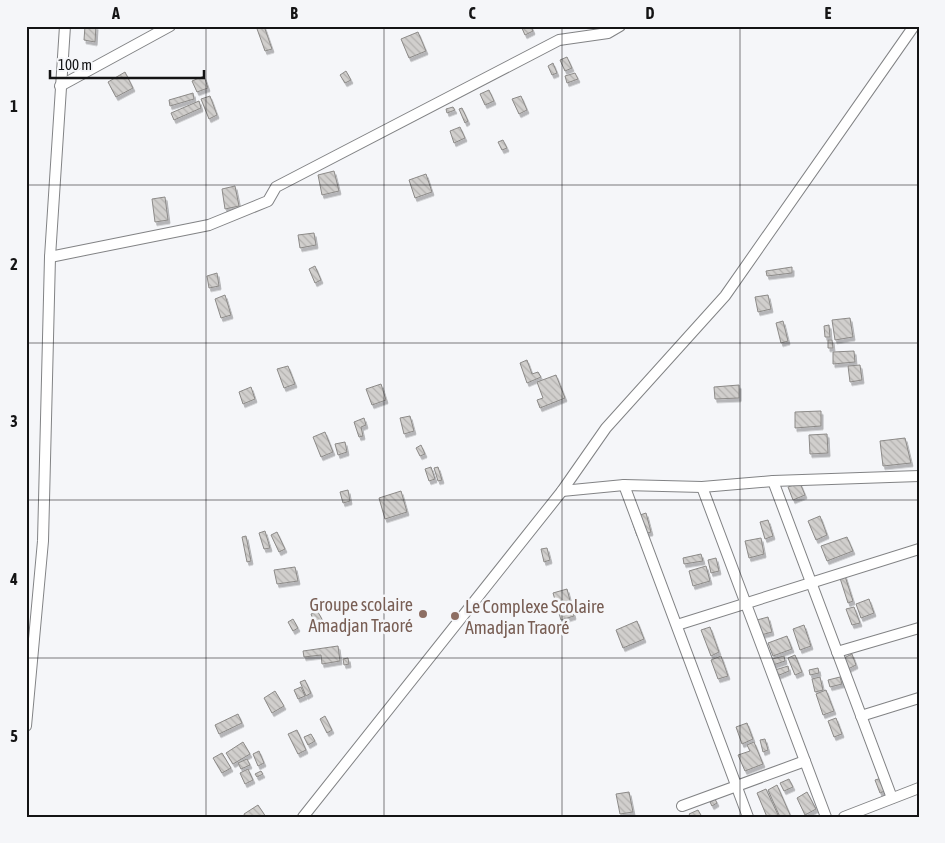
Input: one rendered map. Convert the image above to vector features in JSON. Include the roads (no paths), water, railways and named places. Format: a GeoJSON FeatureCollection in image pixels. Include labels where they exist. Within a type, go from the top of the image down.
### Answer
{"type":"FeatureCollection","features":[{"type":"Feature","properties":{"kind":"street"},"geometry":{"type":"LineString","coordinates":[[26,726],[43,541],[50,257],[65,26]]}},
{"type":"Feature","properties":{"kind":"street"},"geometry":{"type":"LineString","coordinates":[[60,86],[170,26]]}},
{"type":"Feature","properties":{"kind":"street"},"geometry":{"type":"LineString","coordinates":[[50,257],[209,225],[260,205],[268,201],[276,187],[559,40],[608,32],[620,26]]}},
{"type":"Feature","properties":{"kind":"street"},"geometry":{"type":"LineString","coordinates":[[303,817],[562,491],[606,428],[725,296],[914,26]]}},
{"type":"Feature","properties":{"kind":"street"},"geometry":{"type":"LineString","coordinates":[[562,491],[624,485],[702,487],[919,476]]}},
{"type":"Feature","properties":{"kind":"street"},"geometry":{"type":"LineString","coordinates":[[772,482],[892,798]]}},
{"type":"Feature","properties":{"kind":"street"},"geometry":{"type":"LineString","coordinates":[[624,485],[748,817]]}},
{"type":"Feature","properties":{"kind":"street"},"geometry":{"type":"LineString","coordinates":[[702,487],[826,817]]}},
{"type":"Feature","properties":{"kind":"street"},"geometry":{"type":"LineString","coordinates":[[677,625],[919,549]]}},
{"type":"Feature","properties":{"kind":"street"},"geometry":{"type":"LineString","coordinates":[[837,652],[919,628]]}},
{"type":"Feature","properties":{"kind":"street"},"geometry":{"type":"LineString","coordinates":[[860,716],[919,698]]}},
{"type":"Feature","properties":{"kind":"street"},"geometry":{"type":"LineString","coordinates":[[682,806],[805,760]]}},
{"type":"Feature","properties":{"kind":"street"},"geometry":{"type":"LineString","coordinates":[[844,817],[919,788]]}},
{"type":"Feature","properties":{"kind":"place","name":"Groupe scolaire Amadjan Traoré"},"geometry":{"type":"Point","coordinates":[423,614]}},
{"type":"Feature","properties":{"kind":"place","name":"Le Complexe Scolaire Amadjan Traoré"},"geometry":{"type":"Point","coordinates":[455,616]}}]}
